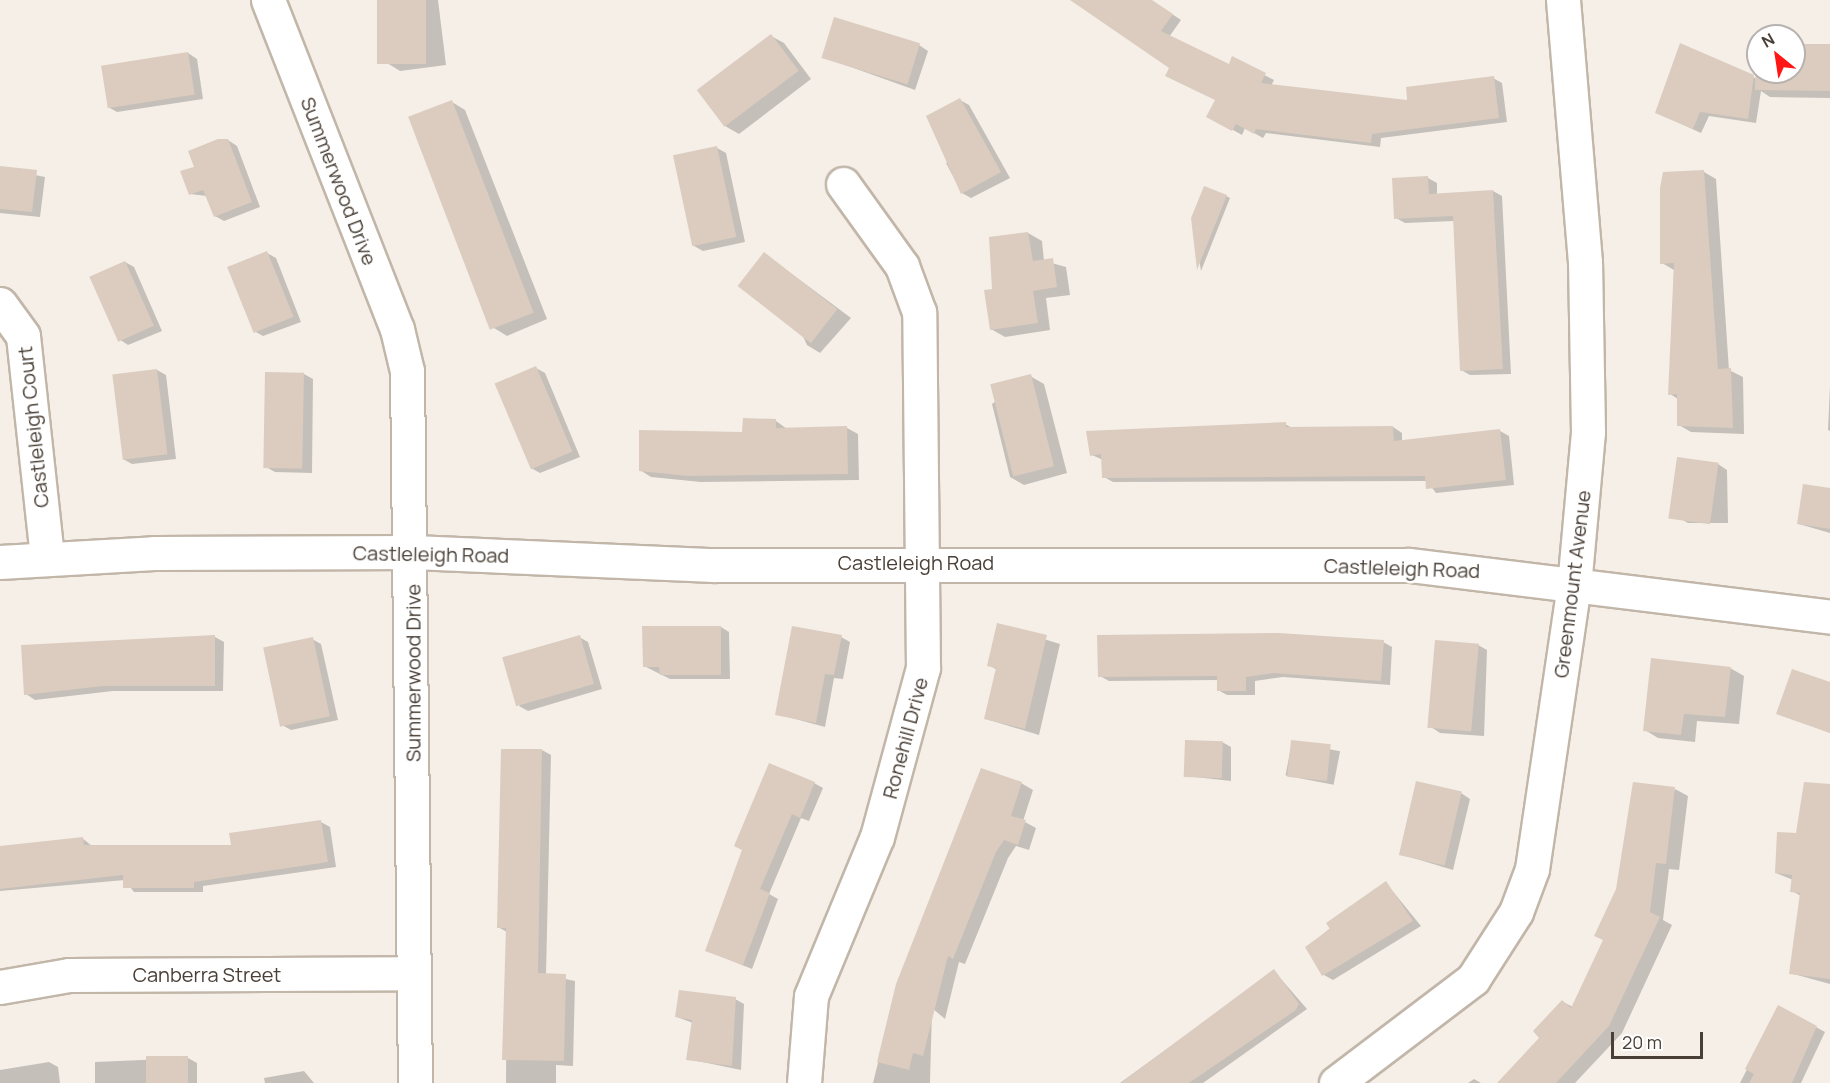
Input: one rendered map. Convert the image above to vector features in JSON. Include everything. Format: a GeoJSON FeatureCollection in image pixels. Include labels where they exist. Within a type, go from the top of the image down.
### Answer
{"type":"FeatureCollection","features":[{"type":"Feature","properties":{"kind":"street","name":"Summerwood Drive"},"geometry":{"type":"LineString","coordinates":[[268,0],[397,329],[407,371],[413,552],[415,1083]]}},
{"type":"Feature","properties":{"kind":"street","name":"Greenmount Avenue"},"geometry":{"type":"LineString","coordinates":[[1336,1083],[1457,996],[1516,912],[1532,869],[1574,586],[1590,365],[1563,0]]}},
{"type":"Feature","properties":{"kind":"street","name":"Ronehill Drive"},"geometry":{"type":"LineString","coordinates":[[804,1083],[811,996],[878,837],[917,703],[923,668],[924,561],[919,312],[902,266],[843,183]]}},
{"type":"Feature","properties":{"kind":"street","name":"Castleleigh Court"},"geometry":{"type":"LineString","coordinates":[[0,304],[23,336],[47,557]]}},
{"type":"Feature","properties":{"kind":"street","name":"Castleleigh Road"},"geometry":{"type":"LineString","coordinates":[[0,562],[47,557],[413,552],[714,565],[924,561],[1409,565],[1830,617]]}},
{"type":"Feature","properties":{"kind":"street","name":"Canberra Street"},"geometry":{"type":"LineString","coordinates":[[0,987],[69,975],[414,973]]}},
{"type":"Feature","properties":{"kind":"building"},"geometry":{"type":"Polygon","coordinates":[[[377,0],[426,0],[426,64],[377,64],[377,0]]]}},
{"type":"Feature","properties":{"kind":"building"},"geometry":{"type":"Polygon","coordinates":[[[1070,0],[1152,0],[1173,14],[1161,31],[1229,64],[1232,56],[1266,73],[1261,83],[1407,100],[1406,87],[1494,76],[1499,118],[1372,134],[1371,143],[1256,129],[1254,134],[1236,124],[1232,131],[1206,117],[1215,100],[1165,76],[1169,68],[1070,0]]]}},
{"type":"Feature","properties":{"kind":"building"},"geometry":{"type":"Polygon","coordinates":[[[834,17],[920,43],[907,84],[821,58],[834,17]]]}},
{"type":"Feature","properties":{"kind":"building"},"geometry":{"type":"Polygon","coordinates":[[[771,34],[799,71],[724,127],[697,90],[771,34]]]}},
{"type":"Feature","properties":{"kind":"building"},"geometry":{"type":"Polygon","coordinates":[[[1680,43],[1746,72],[1746,84],[1753,84],[1748,119],[1700,112],[1693,129],[1655,113],[1680,43]]]}},
{"type":"Feature","properties":{"kind":"building"},"geometry":{"type":"Polygon","coordinates":[[[1806,44],[1830,44],[1830,91],[1755,90],[1755,84],[1806,84],[1806,44]]]}},
{"type":"Feature","properties":{"kind":"building"},"geometry":{"type":"Polygon","coordinates":[[[188,52],[195,94],[108,108],[101,66],[188,52]]]}},
{"type":"Feature","properties":{"kind":"building"},"geometry":{"type":"Polygon","coordinates":[[[960,98],[1001,172],[961,194],[926,116],[960,98]]]}},
{"type":"Feature","properties":{"kind":"building"},"geometry":{"type":"Polygon","coordinates":[[[452,100],[534,313],[490,330],[408,117],[452,100]]]}},
{"type":"Feature","properties":{"kind":"building"},"geometry":{"type":"Polygon","coordinates":[[[218,139],[228,139],[252,202],[214,217],[203,190],[189,195],[180,171],[194,167],[188,151],[218,139]]]}},
{"type":"Feature","properties":{"kind":"building"},"geometry":{"type":"Polygon","coordinates":[[[717,146],[736,237],[692,246],[673,155],[717,146]]]}},
{"type":"Feature","properties":{"kind":"building"},"geometry":{"type":"Polygon","coordinates":[[[0,166],[37,170],[32,212],[0,209],[0,166]]]}},
{"type":"Feature","properties":{"kind":"building"},"geometry":{"type":"Polygon","coordinates":[[[1704,170],[1718,369],[1731,368],[1733,428],[1677,426],[1677,394],[1668,395],[1674,263],[1660,264],[1660,188],[1663,172],[1704,170]]]}},
{"type":"Feature","properties":{"kind":"building"},"geometry":{"type":"Polygon","coordinates":[[[1428,176],[1429,194],[1493,190],[1503,369],[1460,371],[1453,216],[1394,219],[1392,178],[1428,176]]]}},
{"type":"Feature","properties":{"kind":"building"},"geometry":{"type":"Polygon","coordinates":[[[1204,186],[1227,195],[1197,270],[1191,218],[1204,186]]]}},
{"type":"Feature","properties":{"kind":"building"},"geometry":{"type":"Polygon","coordinates":[[[1028,232],[1033,261],[1053,258],[1057,287],[1033,291],[1038,323],[990,330],[984,290],[992,289],[989,237],[1028,232]]]}},
{"type":"Feature","properties":{"kind":"building"},"geometry":{"type":"Polygon","coordinates":[[[267,251],[294,317],[254,333],[227,267],[267,251]]]}},
{"type":"Feature","properties":{"kind":"building"},"geometry":{"type":"Polygon","coordinates":[[[764,252],[837,309],[811,343],[738,286],[764,252]]]}},
{"type":"Feature","properties":{"kind":"building"},"geometry":{"type":"Polygon","coordinates":[[[125,261],[154,326],[118,342],[89,277],[125,261]]]}},
{"type":"Feature","properties":{"kind":"building"},"geometry":{"type":"Polygon","coordinates":[[[536,366],[572,452],[531,469],[495,384],[536,366]]]}},
{"type":"Feature","properties":{"kind":"building"},"geometry":{"type":"Polygon","coordinates":[[[157,369],[167,454],[123,460],[112,374],[157,369]]]}},
{"type":"Feature","properties":{"kind":"building"},"geometry":{"type":"Polygon","coordinates":[[[265,372],[304,373],[302,469],[263,468],[265,372]]]}},
{"type":"Feature","properties":{"kind":"building"},"geometry":{"type":"Polygon","coordinates":[[[1031,374],[1054,466],[1013,476],[990,384],[1031,374]]]}},
{"type":"Feature","properties":{"kind":"building"},"geometry":{"type":"Polygon","coordinates":[[[743,418],[776,419],[776,428],[847,426],[848,474],[688,476],[639,471],[639,430],[742,432],[743,418]]]}},
{"type":"Feature","properties":{"kind":"building"},"geometry":{"type":"Polygon","coordinates":[[[1286,422],[1286,427],[1393,426],[1394,441],[1500,429],[1506,480],[1426,489],[1425,476],[1102,478],[1101,454],[1090,456],[1086,431],[1286,422]]]}},
{"type":"Feature","properties":{"kind":"building"},"geometry":{"type":"Polygon","coordinates":[[[1677,457],[1719,463],[1710,524],[1668,518],[1677,457]]]}},
{"type":"Feature","properties":{"kind":"building"},"geometry":{"type":"Polygon","coordinates":[[[1803,484],[1830,488],[1830,529],[1797,524],[1803,484]]]}},
{"type":"Feature","properties":{"kind":"building"},"geometry":{"type":"Polygon","coordinates":[[[997,623],[1047,635],[1025,729],[984,719],[996,668],[987,666],[997,623]]]}},
{"type":"Feature","properties":{"kind":"building"},"geometry":{"type":"Polygon","coordinates":[[[642,626],[721,626],[721,675],[660,675],[659,667],[643,667],[642,626]]]}},
{"type":"Feature","properties":{"kind":"building"},"geometry":{"type":"Polygon","coordinates":[[[792,626],[842,635],[834,675],[825,674],[816,723],[775,715],[792,626]]]}},
{"type":"Feature","properties":{"kind":"building"},"geometry":{"type":"Polygon","coordinates":[[[1279,633],[1384,640],[1381,681],[1273,673],[1246,677],[1246,691],[1217,691],[1217,676],[1098,677],[1097,635],[1279,633]]]}},
{"type":"Feature","properties":{"kind":"building"},"geometry":{"type":"Polygon","coordinates":[[[215,635],[215,686],[103,686],[24,695],[21,645],[215,635]]]}},
{"type":"Feature","properties":{"kind":"building"},"geometry":{"type":"Polygon","coordinates":[[[580,635],[594,684],[516,706],[502,657],[580,635]]]}},
{"type":"Feature","properties":{"kind":"building"},"geometry":{"type":"Polygon","coordinates":[[[313,637],[330,716],[280,727],[263,648],[313,637]]]}},
{"type":"Feature","properties":{"kind":"building"},"geometry":{"type":"Polygon","coordinates":[[[1435,640],[1479,644],[1471,731],[1427,728],[1435,640]]]}},
{"type":"Feature","properties":{"kind":"building"},"geometry":{"type":"Polygon","coordinates":[[[1651,658],[1731,667],[1725,717],[1684,714],[1681,735],[1643,731],[1651,658]]]}},
{"type":"Feature","properties":{"kind":"building"},"geometry":{"type":"Polygon","coordinates":[[[1792,669],[1830,682],[1830,733],[1776,714],[1792,669]]]}},
{"type":"Feature","properties":{"kind":"building"},"geometry":{"type":"Polygon","coordinates":[[[1185,740],[1223,741],[1222,778],[1184,777],[1185,740]]]}},
{"type":"Feature","properties":{"kind":"building"},"geometry":{"type":"Polygon","coordinates":[[[1291,740],[1331,744],[1327,781],[1287,777],[1291,740]]]}},
{"type":"Feature","properties":{"kind":"building"},"geometry":{"type":"Polygon","coordinates":[[[501,749],[542,749],[538,973],[566,974],[564,1061],[502,1060],[506,928],[497,928],[501,749]]]}},
{"type":"Feature","properties":{"kind":"building"},"geometry":{"type":"Polygon","coordinates":[[[769,763],[815,782],[800,818],[792,814],[760,889],[770,893],[743,965],[705,951],[742,850],[734,846],[769,763]]]}},
{"type":"Feature","properties":{"kind":"building"},"geometry":{"type":"Polygon","coordinates":[[[981,768],[1022,782],[1011,816],[1026,820],[1018,845],[1004,840],[996,852],[953,959],[948,956],[923,1056],[913,1053],[909,1070],[877,1062],[896,984],[981,768]]]}},
{"type":"Feature","properties":{"kind":"building"},"geometry":{"type":"Polygon","coordinates":[[[1416,781],[1462,792],[1445,866],[1399,855],[1416,781]]]}},
{"type":"Feature","properties":{"kind":"building"},"geometry":{"type":"Polygon","coordinates":[[[1633,782],[1675,787],[1666,864],[1656,863],[1650,912],[1660,917],[1609,1026],[1556,1083],[1497,1083],[1539,1038],[1533,1031],[1562,1000],[1571,1008],[1603,940],[1594,936],[1616,889],[1633,782]]]}},
{"type":"Feature","properties":{"kind":"building"},"geometry":{"type":"Polygon","coordinates":[[[1804,782],[1830,784],[1830,979],[1789,974],[1800,893],[1790,892],[1792,875],[1775,873],[1777,832],[1796,833],[1804,782]]]}},
{"type":"Feature","properties":{"kind":"building"},"geometry":{"type":"Polygon","coordinates":[[[321,820],[328,862],[194,882],[194,888],[123,888],[123,875],[0,889],[0,846],[83,837],[84,845],[231,845],[229,833],[321,820]]]}},
{"type":"Feature","properties":{"kind":"building"},"geometry":{"type":"Polygon","coordinates":[[[1386,881],[1413,921],[1322,976],[1305,947],[1330,929],[1326,923],[1386,881]]]}},
{"type":"Feature","properties":{"kind":"building"},"geometry":{"type":"Polygon","coordinates":[[[1274,969],[1299,1004],[1296,1010],[1189,1083],[1121,1083],[1274,969]]]}},
{"type":"Feature","properties":{"kind":"building"},"geometry":{"type":"Polygon","coordinates":[[[679,990],[736,997],[732,1066],[686,1060],[692,1020],[675,1017],[679,990]]]}},
{"type":"Feature","properties":{"kind":"building"},"geometry":{"type":"Polygon","coordinates":[[[1778,1005],[1817,1026],[1792,1083],[1749,1083],[1754,1074],[1745,1069],[1778,1005]]]}},
{"type":"Feature","properties":{"kind":"building"},"geometry":{"type":"Polygon","coordinates":[[[146,1056],[188,1056],[188,1083],[146,1083],[146,1056]]]}}]}
